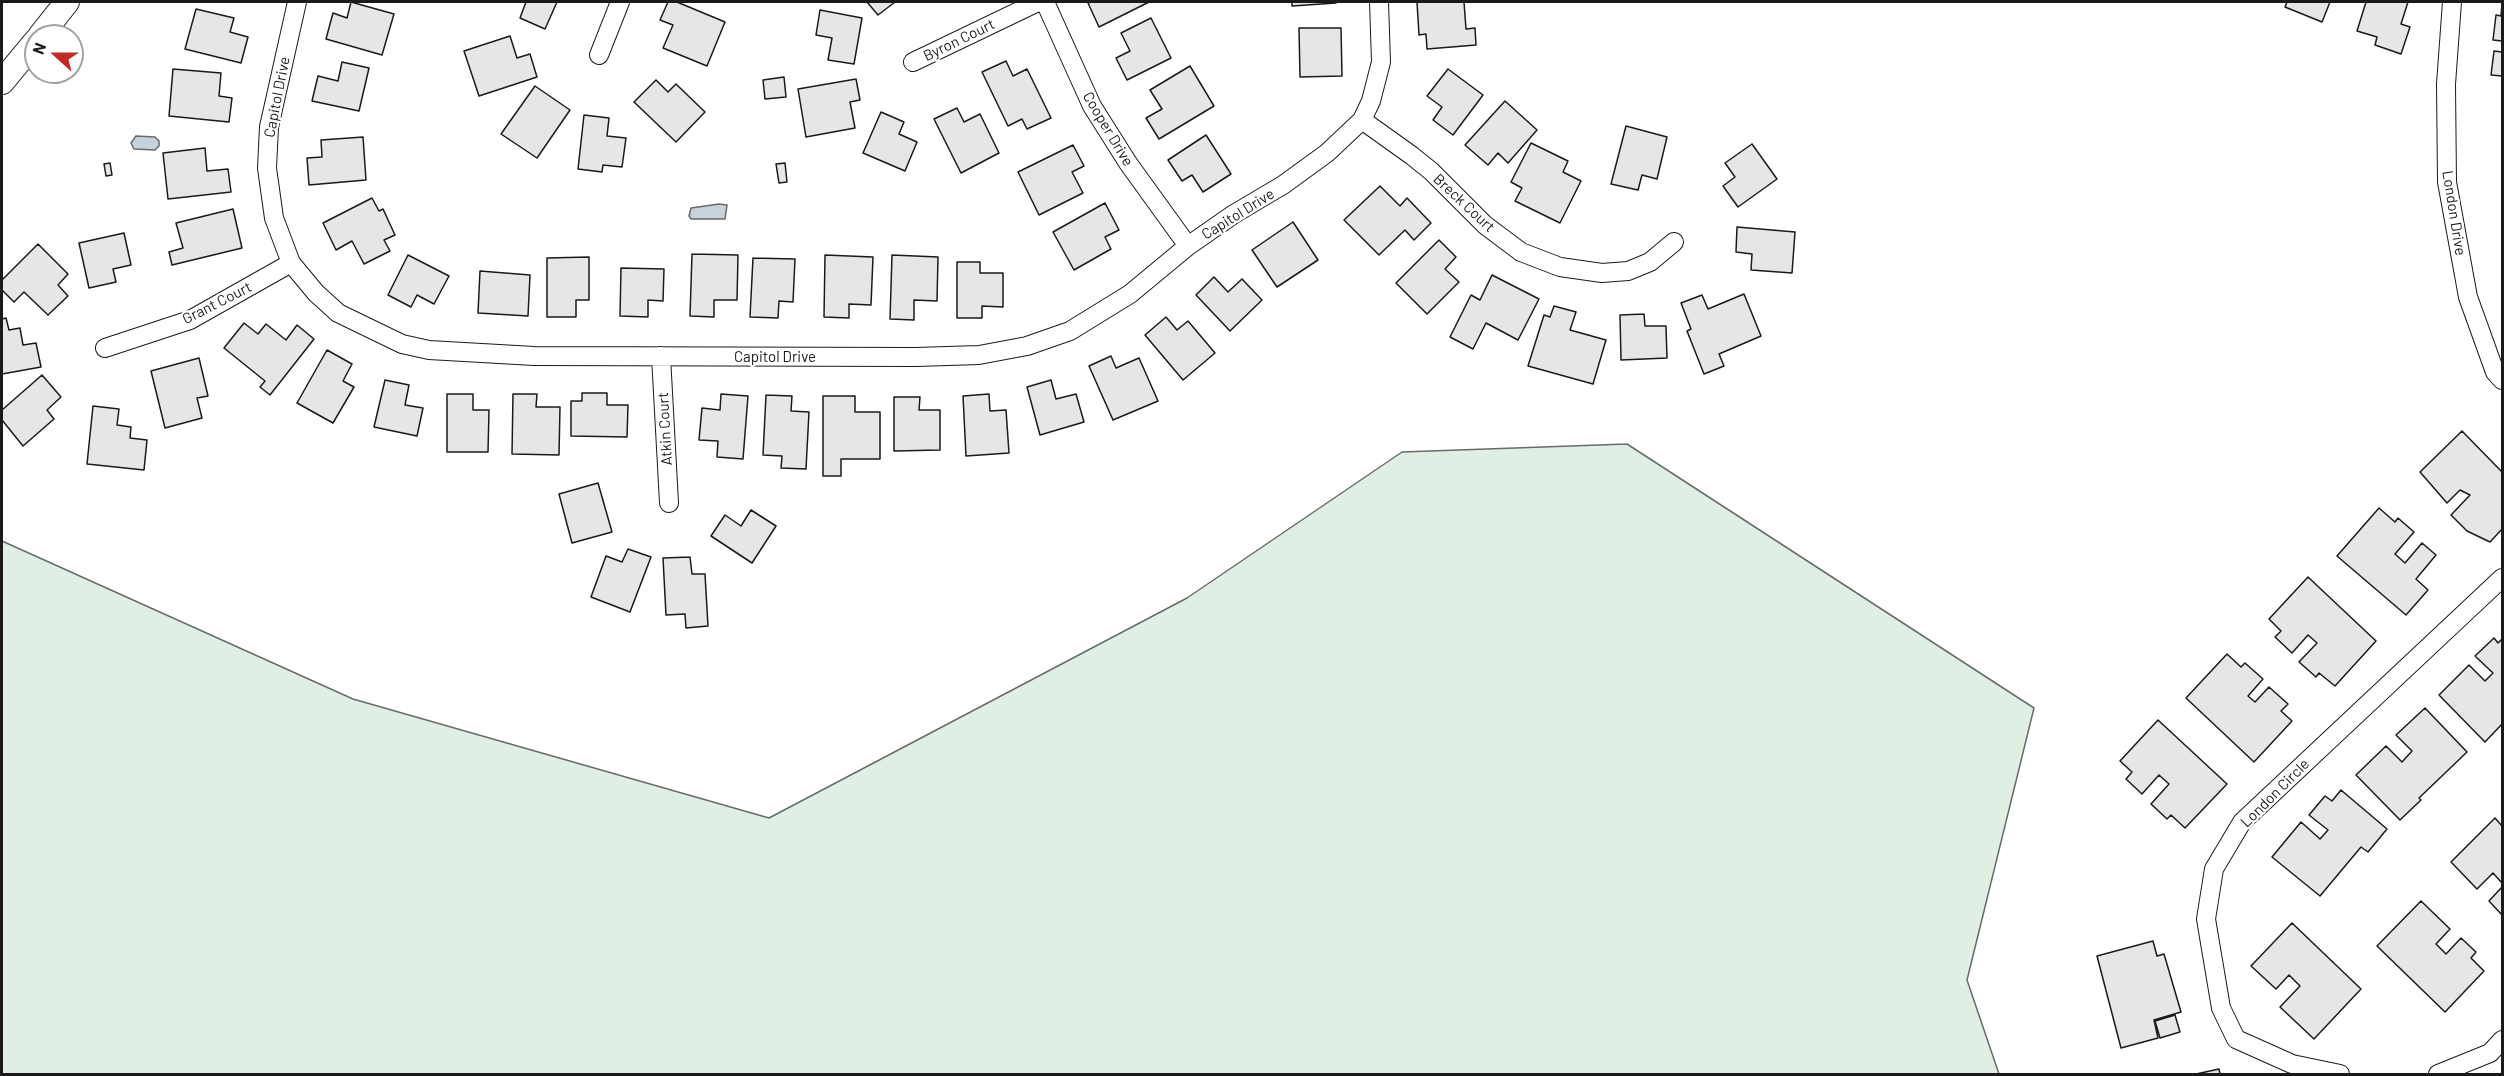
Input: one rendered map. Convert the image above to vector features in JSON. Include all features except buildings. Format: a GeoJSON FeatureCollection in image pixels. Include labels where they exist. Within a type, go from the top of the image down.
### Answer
{"type":"FeatureCollection","features":[{"type":"Feature","properties":{"kind":"street"},"geometry":{"type":"LineString","coordinates":[[50,24],[67,2]]}},
{"type":"Feature","properties":{"kind":"street","name":"Capitol Drive"},"geometry":{"type":"LineString","coordinates":[[297,2],[269,127],[267,168],[274,218],[291,263],[316,293],[338,313],[402,344],[429,350],[534,356],[916,357],[979,355],[1027,346],[1070,331],[1130,294],[1188,246],[1234,214],[1283,185],[1327,153],[1362,120],[1371,101],[1381,62],[1379,2]]}},
{"type":"Feature","properties":{"kind":"street"},"geometry":{"type":"LineString","coordinates":[[599,55],[620,2]]}},
{"type":"Feature","properties":{"kind":"street","name":"Byron Court"},"geometry":{"type":"LineString","coordinates":[[913,62],[1038,2]]}},
{"type":"Feature","properties":{"kind":"street","name":"Cooper Drive"},"geometry":{"type":"LineString","coordinates":[[1045,2],[1092,106],[1128,163],[1188,246]]}},
{"type":"Feature","properties":{"kind":"street","name":"London Drive"},"geometry":{"type":"LineString","coordinates":[[2452,2],[2446,84],[2447,182],[2468,297],[2495,372],[2502,380]]}},
{"type":"Feature","properties":{"kind":"street"},"geometry":{"type":"LineString","coordinates":[[2,82],[24,55]]}},
{"type":"Feature","properties":{"kind":"street","name":"Breck Court"},"geometry":{"type":"LineString","coordinates":[[1362,120],[1431,171],[1485,225],[1521,252],[1560,267],[1602,273],[1628,271],[1650,262],[1674,242]]}},
{"type":"Feature","properties":{"kind":"street","name":"Grant Court"},"geometry":{"type":"LineString","coordinates":[[105,348],[190,320],[291,263]]}},
{"type":"Feature","properties":{"kind":"street","name":"Atkin Court"},"geometry":{"type":"LineString","coordinates":[[661,356],[669,503]]}},
{"type":"Feature","properties":{"kind":"street","name":"London Circle"},"geometry":{"type":"LineString","coordinates":[[2340,1074],[2292,1064],[2236,1040],[2220,1008],[2206,920],[2214,869],[2242,822],[2502,578]]}},
{"type":"Feature","properties":{"kind":"street"},"geometry":{"type":"LineString","coordinates":[[2438,1074],[2490,1053],[2502,1040]]}},
{"type":"Feature","properties":{"kind":"green space"},"geometry":{"type":"Polygon","coordinates":[[[1627,444],[2034,708],[1967,980],[1999,1074],[2,1074],[2,541],[353,699],[769,818],[1187,598],[1402,452],[1627,444]]]}},
{"type":"Feature","properties":{"kind":"shaded area"},"geometry":{"type":"Polygon","coordinates":[[[136,136],[155,137],[159,141],[159,146],[155,150],[134,149],[131,143],[136,136]]]}},
{"type":"Feature","properties":{"kind":"shaded area"},"geometry":{"type":"Polygon","coordinates":[[[727,205],[725,219],[691,219],[689,216],[691,208],[727,205]]]}}]}
